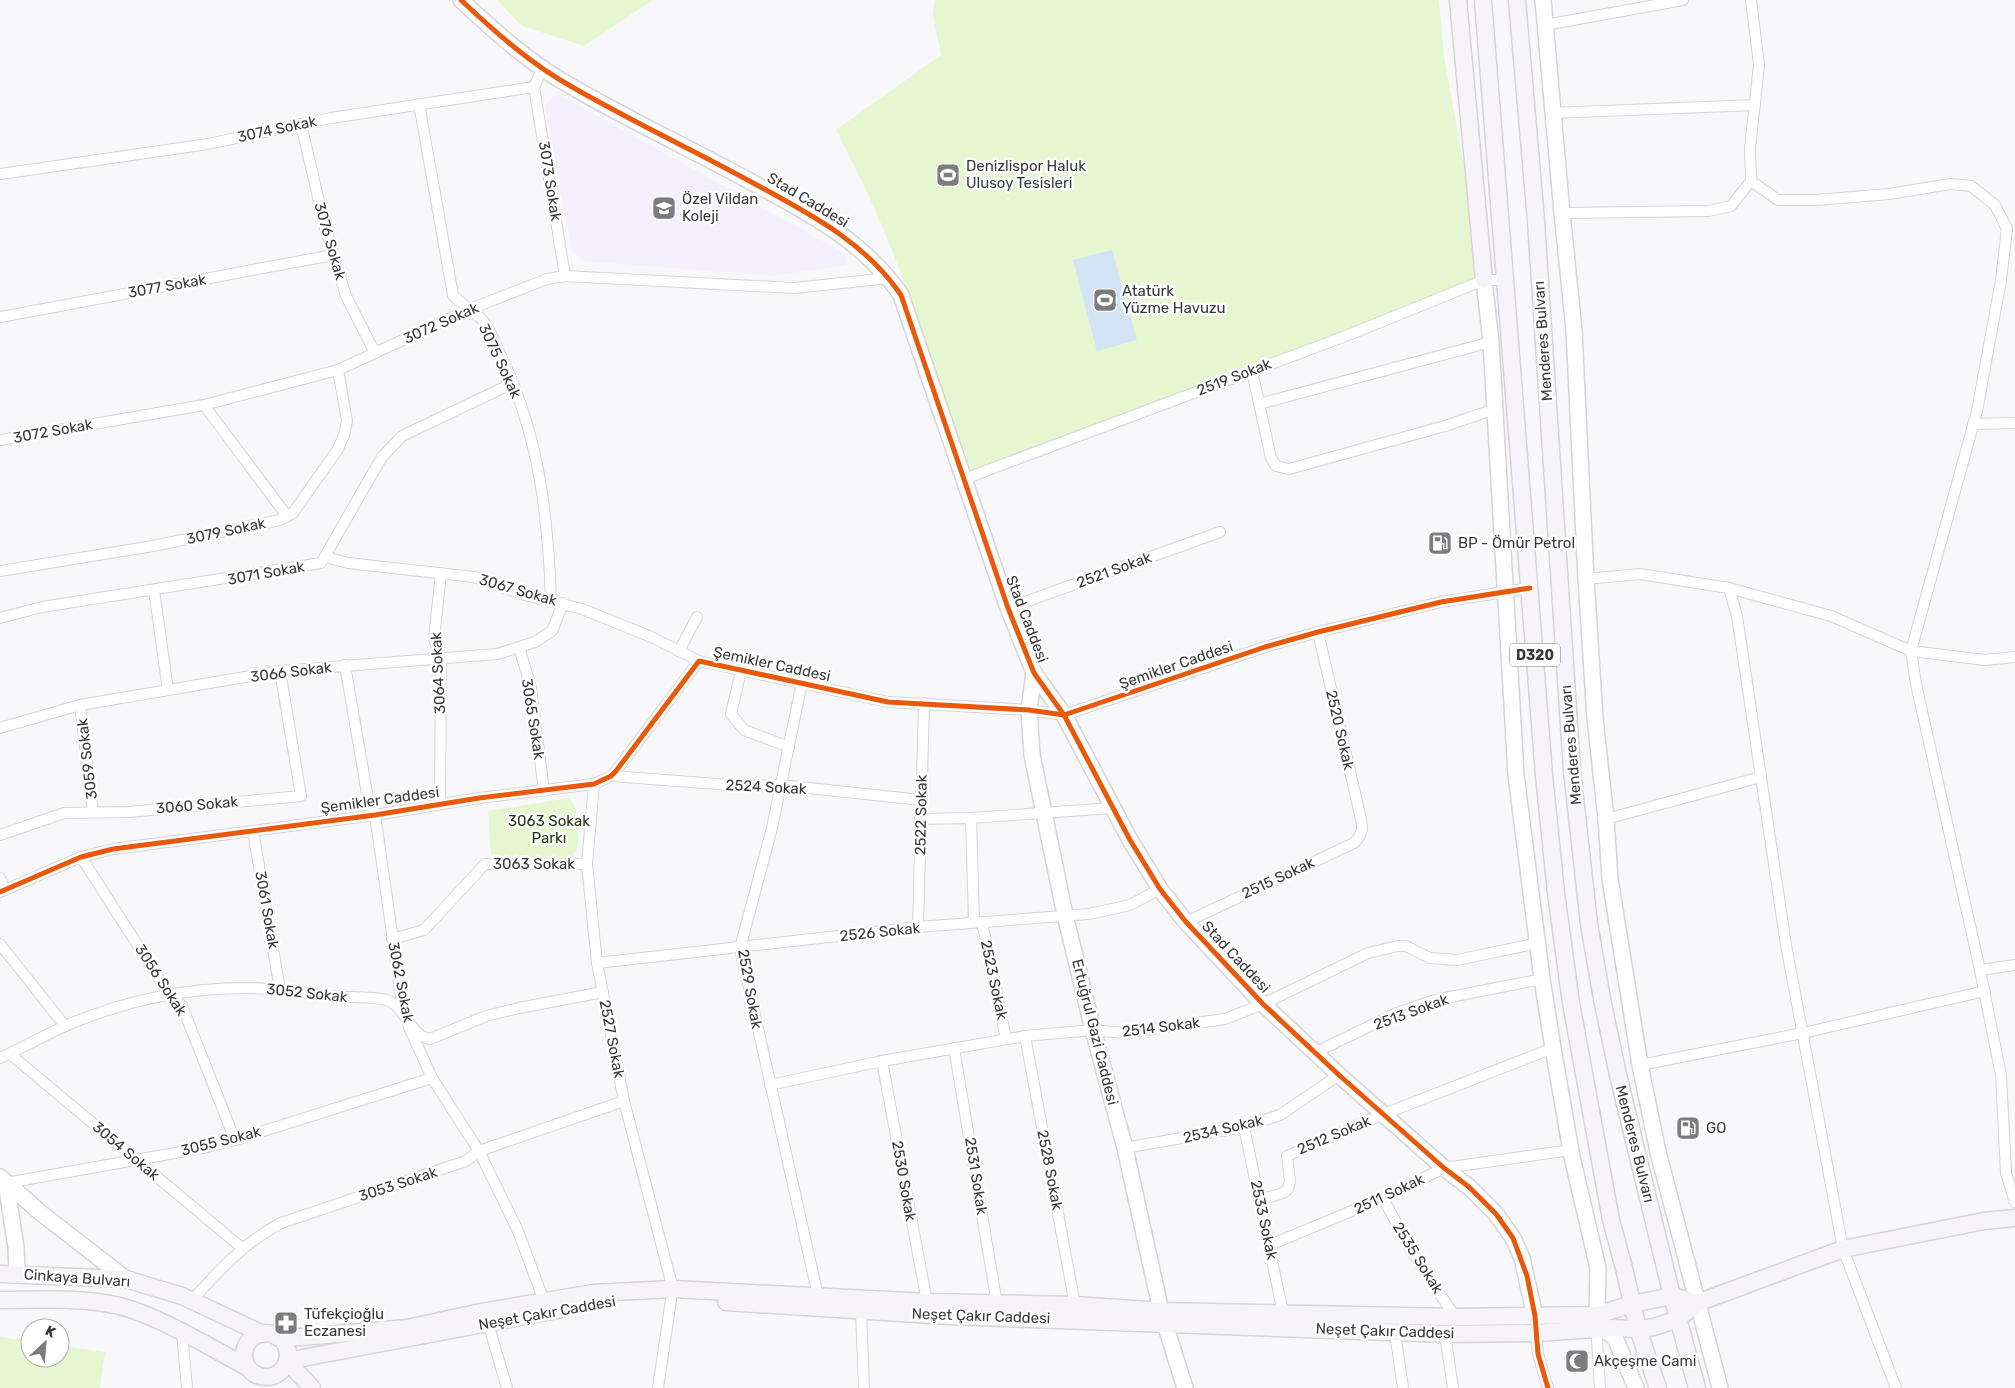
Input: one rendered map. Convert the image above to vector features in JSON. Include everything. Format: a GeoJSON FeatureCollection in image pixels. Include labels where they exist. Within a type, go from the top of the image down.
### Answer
{"type":"FeatureCollection","features":[{"type":"Feature","properties":{"kind":"main road"},"geometry":{"type":"LineString","coordinates":[[1458,0],[1484,280]]}},
{"type":"Feature","properties":{"kind":"main road","name":"Menderes Bulvarı"},"geometry":{"type":"LineString","coordinates":[[1483,0],[1544,775],[1571,1003],[1611,1220],[1638,1329],[1658,1388]]}},
{"type":"Feature","properties":{"kind":"main road","name":"Menderes Bulvarı"},"geometry":{"type":"LineString","coordinates":[[1517,0],[1536,231],[1572,771],[1589,924],[1618,1075],[1672,1296],[1697,1388]]}},
{"type":"Feature","properties":{"kind":"main road"},"geometry":{"type":"LineString","coordinates":[[1672,1296],[1697,1303],[1843,1250],[1984,1221],[2015,1218]]}},
{"type":"Feature","properties":{"kind":"main road","name":"Cinkaya Bulvarı"},"geometry":{"type":"LineString","coordinates":[[0,1274],[126,1279],[192,1300],[270,1335]]}},
{"type":"Feature","properties":{"kind":"main road","name":"Neşet Çakır Caddesi"},"geometry":{"type":"LineString","coordinates":[[270,1335],[302,1337],[407,1328],[593,1293],[818,1296],[926,1302],[1075,1305],[1163,1317],[1395,1333],[1536,1334],[1596,1322],[1632,1304],[1672,1296]]}},
{"type":"Feature","properties":{"kind":"main road","name":"Neşet Çakır Caddesi"},"geometry":{"type":"LineString","coordinates":[[287,1361],[579,1305],[672,1295],[861,1312],[1163,1317],[1283,1313],[1455,1317],[1536,1316],[1596,1322],[1610,1328],[1638,1329],[1654,1328],[1678,1319],[1697,1303]]}},
{"type":"Feature","properties":{"kind":"main road","name":"Cinkaya Bulvarı"},"geometry":{"type":"LineString","coordinates":[[0,1300],[98,1303],[129,1309],[182,1333],[258,1377]]}},
{"type":"Feature","properties":{"kind":"main road"},"geometry":{"type":"LineString","coordinates":[[270,1335],[286,1348],[287,1361],[276,1375],[258,1377],[244,1360],[246,1346],[250,1340],[270,1335]]}},
{"type":"Feature","properties":{"kind":"main road"},"geometry":{"type":"LineString","coordinates":[[287,1361],[312,1388]]}},
{"type":"Feature","properties":{"kind":"street","name":"Stad Caddesi"},"geometry":{"type":"LineString","coordinates":[[461,0],[520,53],[542,69],[574,88],[730,170],[832,228],[870,257],[890,278],[901,295],[1008,608],[1034,672],[1064,715],[1113,808],[1160,889],[1186,922],[1263,1004],[1339,1076],[1444,1168],[1469,1187],[1496,1214],[1513,1238],[1528,1276],[1536,1316]]}},
{"type":"Feature","properties":{"kind":"street"},"geometry":{"type":"LineString","coordinates":[[1543,0],[1552,113],[1574,330],[1595,718],[1606,819],[1610,879],[1640,1065],[1658,1152],[1720,1388]]}},
{"type":"Feature","properties":{"kind":"street"},"geometry":{"type":"LineString","coordinates":[[1545,25],[1683,0]]}},
{"type":"Feature","properties":{"kind":"street"},"geometry":{"type":"LineString","coordinates":[[1562,213],[1710,211],[1730,206],[1751,180],[1750,148],[1759,66],[1751,0]]}},
{"type":"Feature","properties":{"kind":"street"},"geometry":{"type":"LineString","coordinates":[[534,87],[542,69]]}},
{"type":"Feature","properties":{"kind":"street","name":"3074 Sokak"},"geometry":{"type":"LineString","coordinates":[[0,174],[208,144],[301,124],[534,87]]}},
{"type":"Feature","properties":{"kind":"street","name":"3073 Sokak"},"geometry":{"type":"LineString","coordinates":[[534,87],[565,276]]}},
{"type":"Feature","properties":{"kind":"street","name":"3075 Sokak"},"geometry":{"type":"LineString","coordinates":[[419,104],[452,295],[460,304],[470,309],[485,323],[513,383],[531,433],[540,478],[546,528],[551,601]]}},
{"type":"Feature","properties":{"kind":"street"},"geometry":{"type":"LineString","coordinates":[[1552,113],[1754,105]]}},
{"type":"Feature","properties":{"kind":"street","name":"3076 Sokak"},"geometry":{"type":"LineString","coordinates":[[301,124],[325,227],[346,296],[374,352]]}},
{"type":"Feature","properties":{"kind":"street"},"geometry":{"type":"LineString","coordinates":[[1751,180],[1778,200],[1816,200],[1889,194],[1950,184],[1971,186],[1995,204],[2007,229],[2001,280],[1973,424],[1911,650],[1916,684],[1985,990],[2001,1075],[2006,1173],[2015,1202]]}},
{"type":"Feature","properties":{"kind":"street","name":"3077 Sokak"},"geometry":{"type":"LineString","coordinates":[[0,316],[333,255]]}},
{"type":"Feature","properties":{"kind":"street","name":"3072 Sokak"},"geometry":{"type":"LineString","coordinates":[[0,440],[204,405],[338,370],[470,309],[546,279],[565,276],[794,288],[890,278]]}},
{"type":"Feature","properties":{"kind":"street"},"geometry":{"type":"LineString","coordinates":[[1484,280],[1491,342],[1516,775],[1542,979],[1553,1048],[1571,1150],[1598,1268],[1596,1322],[1600,1388]]}},
{"type":"Feature","properties":{"kind":"street","name":"2519 Sokak"},"geometry":{"type":"LineString","coordinates":[[964,479],[1252,371],[1484,280],[1506,280]]}},
{"type":"Feature","properties":{"kind":"street"},"geometry":{"type":"LineString","coordinates":[[1259,404],[1491,342]]}},
{"type":"Feature","properties":{"kind":"street","name":"3079 Sokak"},"geometry":{"type":"LineString","coordinates":[[0,571],[163,544],[280,520],[293,513],[338,448],[344,435],[347,421],[338,370]]}},
{"type":"Feature","properties":{"kind":"street"},"geometry":{"type":"LineString","coordinates":[[1252,371],[1271,458],[1276,466],[1289,469],[1445,426],[1495,409]]}},
{"type":"Feature","properties":{"kind":"street"},"geometry":{"type":"LineString","coordinates":[[326,557],[382,457],[390,447],[402,436],[513,383]]}},
{"type":"Feature","properties":{"kind":"street"},"geometry":{"type":"LineString","coordinates":[[204,405],[287,516]]}},
{"type":"Feature","properties":{"kind":"street"},"geometry":{"type":"LineString","coordinates":[[1973,424],[2015,422]]}},
{"type":"Feature","properties":{"kind":"street","name":"2521 Sokak"},"geometry":{"type":"LineString","coordinates":[[1008,608],[1220,532]]}},
{"type":"Feature","properties":{"kind":"street","name":"3067 Sokak"},"geometry":{"type":"LineString","coordinates":[[326,557],[348,563],[474,577],[525,595],[564,603],[649,636],[700,661]]}},
{"type":"Feature","properties":{"kind":"street","name":"3071 Sokak"},"geometry":{"type":"LineString","coordinates":[[0,618],[42,607],[321,563],[326,557]]}},
{"type":"Feature","properties":{"kind":"street","name":"3064 Sokak"},"geometry":{"type":"LineString","coordinates":[[440,804],[441,659],[434,639],[441,573]]}},
{"type":"Feature","properties":{"kind":"street"},"geometry":{"type":"LineString","coordinates":[[1586,579],[1640,574],[1729,588],[1831,616],[1911,650],[1985,660],[2015,657]]}},
{"type":"Feature","properties":{"kind":"street","name":"Şemikler Caddesi"},"geometry":{"type":"LineString","coordinates":[[2,891],[81,857],[114,849],[594,784],[611,776],[700,661],[888,702],[1029,710],[1064,715],[1265,647],[1318,632],[1441,602],[1530,588]]}},
{"type":"Feature","properties":{"kind":"street"},"geometry":{"type":"LineString","coordinates":[[1729,588],[1737,616],[1786,945],[1843,1250],[1896,1388]]}},
{"type":"Feature","properties":{"kind":"street"},"geometry":{"type":"LineString","coordinates":[[154,590],[168,690]]}},
{"type":"Feature","properties":{"kind":"street","name":"3066 Sokak"},"geometry":{"type":"LineString","coordinates":[[0,728],[80,706],[280,671],[497,654],[535,642],[552,631],[564,603]]}},
{"type":"Feature","properties":{"kind":"street"},"geometry":{"type":"LineString","coordinates":[[679,651],[698,617]]}},
{"type":"Feature","properties":{"kind":"street","name":"2520 Sokak"},"geometry":{"type":"LineString","coordinates":[[1318,632],[1363,828]]}},
{"type":"Feature","properties":{"kind":"street","name":"3065 Sokak"},"geometry":{"type":"LineString","coordinates":[[519,647],[531,688],[544,791]]}},
{"type":"Feature","properties":{"kind":"street","name":"3062 Sokak"},"geometry":{"type":"LineString","coordinates":[[345,665],[368,800],[375,815],[392,939],[406,1017],[432,1078],[479,1151],[518,1231],[544,1301]]}},
{"type":"Feature","properties":{"kind":"street","name":"3060 Sokak"},"geometry":{"type":"LineString","coordinates":[[0,835],[64,813],[129,812],[301,796],[280,671]]}},
{"type":"Feature","properties":{"kind":"street"},"geometry":{"type":"LineString","coordinates":[[741,671],[731,714],[744,730],[789,747]]}},
{"type":"Feature","properties":{"kind":"street","name":"Ertuğrul Gazi Caddesi"},"geometry":{"type":"LineString","coordinates":[[1034,672],[1029,710],[1032,755],[1065,915],[1093,1030],[1125,1148],[1163,1317],[1185,1388]]}},
{"type":"Feature","properties":{"kind":"street","name":"2529 Sokak"},"geometry":{"type":"LineString","coordinates":[[802,682],[781,785],[740,948],[818,1296]]}},
{"type":"Feature","properties":{"kind":"street","name":"2522 Sokak"},"geometry":{"type":"LineString","coordinates":[[918,928],[924,703]]}},
{"type":"Feature","properties":{"kind":"street","name":"3059 Sokak"},"geometry":{"type":"LineString","coordinates":[[80,706],[93,812]]}},
{"type":"Feature","properties":{"kind":"street","name":"2524 Sokak"},"geometry":{"type":"LineString","coordinates":[[611,776],[744,786],[781,785],[920,800]]}},
{"type":"Feature","properties":{"kind":"street"},"geometry":{"type":"LineString","coordinates":[[1606,819],[1761,777]]}},
{"type":"Feature","properties":{"kind":"street","name":"2527 Sokak"},"geometry":{"type":"LineString","coordinates":[[594,784],[587,864],[597,963],[624,1100],[672,1295]]}},
{"type":"Feature","properties":{"kind":"street"},"geometry":{"type":"LineString","coordinates":[[920,819],[971,818],[1113,808]]}},
{"type":"Feature","properties":{"kind":"street","name":"2523 Sokak"},"geometry":{"type":"LineString","coordinates":[[971,818],[978,922],[1006,1038]]}},
{"type":"Feature","properties":{"kind":"street","name":"2515 Sokak"},"geometry":{"type":"LineString","coordinates":[[1186,922],[1354,842],[1360,836],[1363,828]]}},
{"type":"Feature","properties":{"kind":"street","name":"3061 Sokak"},"geometry":{"type":"LineString","coordinates":[[253,831],[280,990]]}},
{"type":"Feature","properties":{"kind":"street","name":"3056 Sokak"},"geometry":{"type":"LineString","coordinates":[[81,857],[169,994],[182,1006],[234,1140]]}},
{"type":"Feature","properties":{"kind":"street","name":"3063 Sokak"},"geometry":{"type":"LineString","coordinates":[[392,939],[424,930],[485,864],[587,864]]}},
{"type":"Feature","properties":{"kind":"street"},"geometry":{"type":"LineString","coordinates":[[0,878],[2,891]]}},
{"type":"Feature","properties":{"kind":"street","name":"2526 Sokak"},"geometry":{"type":"LineString","coordinates":[[597,963],[978,922],[1089,914],[1130,905],[1160,889]]}},
{"type":"Feature","properties":{"kind":"street","name":"2514 Sokak"},"geometry":{"type":"LineString","coordinates":[[770,1085],[882,1061],[1006,1038],[1093,1030],[1124,1033],[1225,1019],[1263,1004],[1368,953],[1398,946],[1406,946],[1430,958],[1457,960],[1538,942]]}},
{"type":"Feature","properties":{"kind":"street"},"geometry":{"type":"LineString","coordinates":[[0,944],[65,1026]]}},
{"type":"Feature","properties":{"kind":"street"},"geometry":{"type":"LineString","coordinates":[[1980,970],[2015,965]]}},
{"type":"Feature","properties":{"kind":"street","name":"2513 Sokak"},"geometry":{"type":"LineString","coordinates":[[1314,1053],[1397,1013],[1435,1000],[1542,979]]}},
{"type":"Feature","properties":{"kind":"street","name":"3052 Sokak"},"geometry":{"type":"LineString","coordinates":[[0,1058],[65,1026],[119,1007],[169,994],[245,988],[280,990],[344,998],[388,1000],[406,1017],[423,1038],[430,1039],[486,1016],[603,992]]}},
{"type":"Feature","properties":{"kind":"street"},"geometry":{"type":"LineString","coordinates":[[1640,1065],[1802,1033],[1985,990]]}},
{"type":"Feature","properties":{"kind":"street","name":"2528 Sokak"},"geometry":{"type":"LineString","coordinates":[[1025,1036],[1075,1305]]}},
{"type":"Feature","properties":{"kind":"street","name":"2531 Sokak"},"geometry":{"type":"LineString","coordinates":[[954,1048],[997,1304]]}},
{"type":"Feature","properties":{"kind":"street","name":"2512 Sokak"},"geometry":{"type":"LineString","coordinates":[[1260,1200],[1283,1193],[1288,1189],[1290,1181],[1287,1156],[1384,1114],[1553,1048]]}},
{"type":"Feature","properties":{"kind":"street","name":"3054 Sokak"},"geometry":{"type":"LineString","coordinates":[[10,1054],[242,1248]]}},
{"type":"Feature","properties":{"kind":"street","name":"2530 Sokak"},"geometry":{"type":"LineString","coordinates":[[882,1061],[926,1302]]}},
{"type":"Feature","properties":{"kind":"street","name":"2534 Sokak"},"geometry":{"type":"LineString","coordinates":[[1125,1148],[1244,1127],[1280,1115],[1339,1076]]}},
{"type":"Feature","properties":{"kind":"street","name":"3055 Sokak"},"geometry":{"type":"LineString","coordinates":[[3,1180],[136,1160],[234,1140],[432,1078]]}},
{"type":"Feature","properties":{"kind":"street","name":"3053 Sokak"},"geometry":{"type":"LineString","coordinates":[[192,1300],[242,1248],[281,1223],[466,1161],[479,1151],[624,1100]]}},
{"type":"Feature","properties":{"kind":"street","name":"2533 Sokak"},"geometry":{"type":"LineString","coordinates":[[1244,1127],[1283,1313]]}},
{"type":"Feature","properties":{"kind":"street","name":"2511 Sokak"},"geometry":{"type":"LineString","coordinates":[[1270,1245],[1382,1198],[1444,1168],[1571,1150]]}},
{"type":"Feature","properties":{"kind":"street"},"geometry":{"type":"LineString","coordinates":[[3,1180],[16,1247],[17,1274]]}},
{"type":"Feature","properties":{"kind":"street"},"geometry":{"type":"LineString","coordinates":[[3,1180],[126,1279]]}},
{"type":"Feature","properties":{"kind":"street","name":"2535 Sokak"},"geometry":{"type":"LineString","coordinates":[[1382,1198],[1411,1250],[1455,1317]]}},
{"type":"Feature","properties":{"kind":"street"},"geometry":{"type":"LineString","coordinates":[[658,1388],[672,1295]]}},
{"type":"Feature","properties":{"kind":"street"},"geometry":{"type":"LineString","coordinates":[[861,1312],[864,1388]]}},
{"type":"Feature","properties":{"kind":"street"},"geometry":{"type":"LineString","coordinates":[[1536,1316],[1538,1354],[1548,1388]]}},
{"type":"Feature","properties":{"kind":"street"},"geometry":{"type":"LineString","coordinates":[[1596,1322],[1616,1340],[1636,1388]]}},
{"type":"Feature","properties":{"kind":"street"},"geometry":{"type":"LineString","coordinates":[[488,1323],[507,1388]]}},
{"type":"Feature","properties":{"kind":"street"},"geometry":{"type":"LineString","coordinates":[[182,1333],[188,1388]]}},
{"type":"Feature","properties":{"kind":"street"},"geometry":{"type":"LineString","coordinates":[[1395,1333],[1403,1388]]}},
{"type":"Feature","properties":{"kind":"street"},"geometry":{"type":"LineString","coordinates":[[1445,1334],[1454,1388]]}},
{"type":"Feature","properties":{"kind":"shaded area","name":"Özel Vildan Koleji"},"geometry":{"type":"Polygon","coordinates":[[[560,95],[844,253],[848,263],[774,276],[584,261],[572,252],[545,105],[553,96],[560,95]]]}},
{"type":"Feature","properties":{"kind":"green space"},"geometry":{"type":"Polygon","coordinates":[[[497,0],[653,0],[584,46],[522,26],[497,0]]]}},
{"type":"Feature","properties":{"kind":"green space"},"geometry":{"type":"Polygon","coordinates":[[[935,0],[1439,0],[1444,56],[1484,280],[964,479],[897,263],[873,205],[836,130],[941,55],[933,15],[935,0]]]}},
{"type":"Feature","properties":{"kind":"green space","name":"3063 Sokak Parkı"},"geometry":{"type":"Polygon","coordinates":[[[569,798],[576,812],[578,827],[578,846],[572,857],[491,856],[488,811],[569,798]]]}},
{"type":"Feature","properties":{"kind":"green space"},"geometry":{"type":"Polygon","coordinates":[[[0,1337],[20,1340],[20,1368],[70,1368],[70,1347],[105,1352],[100,1388],[0,1388],[0,1337]]]}},
{"type":"Feature","properties":{"kind":"water","name":"Atatürk Yüzme Havuzu"},"geometry":{"type":"Polygon","coordinates":[[[1112,250],[1137,340],[1097,351],[1073,260],[1112,250]]]}},
{"type":"Feature","properties":{"kind":"cycle path"},"geometry":{"type":"LineString","coordinates":[[461,0],[515,48],[559,79],[816,218],[853,244],[887,276],[901,295],[1008,608],[1034,673],[1064,715],[1130,840],[1160,889],[1186,922],[1263,1004],[1339,1075],[1444,1168],[1469,1187],[1496,1214],[1513,1238],[1527,1276],[1535,1316],[1538,1354],[1548,1388]]}},
{"type":"Feature","properties":{"kind":"cycle path"},"geometry":{"type":"LineString","coordinates":[[0,892],[81,857],[113,849],[375,815],[479,798],[594,784],[611,776],[616,771],[699,661],[888,702],[1029,710],[1064,715],[1265,647],[1318,632],[1441,602],[1530,588]]}},
{"type":"Feature","properties":{"kind":"place","name":"Denizlispor Haluk Ulusoy Tesisleri"},"geometry":{"type":"Point","coordinates":[948,175]}},
{"type":"Feature","properties":{"kind":"place","name":"Özel Vildan Koleji"},"geometry":{"type":"Point","coordinates":[664,208]}},
{"type":"Feature","properties":{"kind":"place","name":"Atatürk Yüzme Havuzu"},"geometry":{"type":"Point","coordinates":[1105,300]}},
{"type":"Feature","properties":{"kind":"place","name":"BP - Ömür Petrol"},"geometry":{"type":"Point","coordinates":[1440,543]}},
{"type":"Feature","properties":{"kind":"place","name":"GO"},"geometry":{"type":"Point","coordinates":[1688,1128]}},
{"type":"Feature","properties":{"kind":"place","name":"Tüfekçioğlu Eczanesi"},"geometry":{"type":"Point","coordinates":[286,1323]}},
{"type":"Feature","properties":{"kind":"place","name":"Akçeşme Cami"},"geometry":{"type":"Point","coordinates":[1577,1361]}}]}
